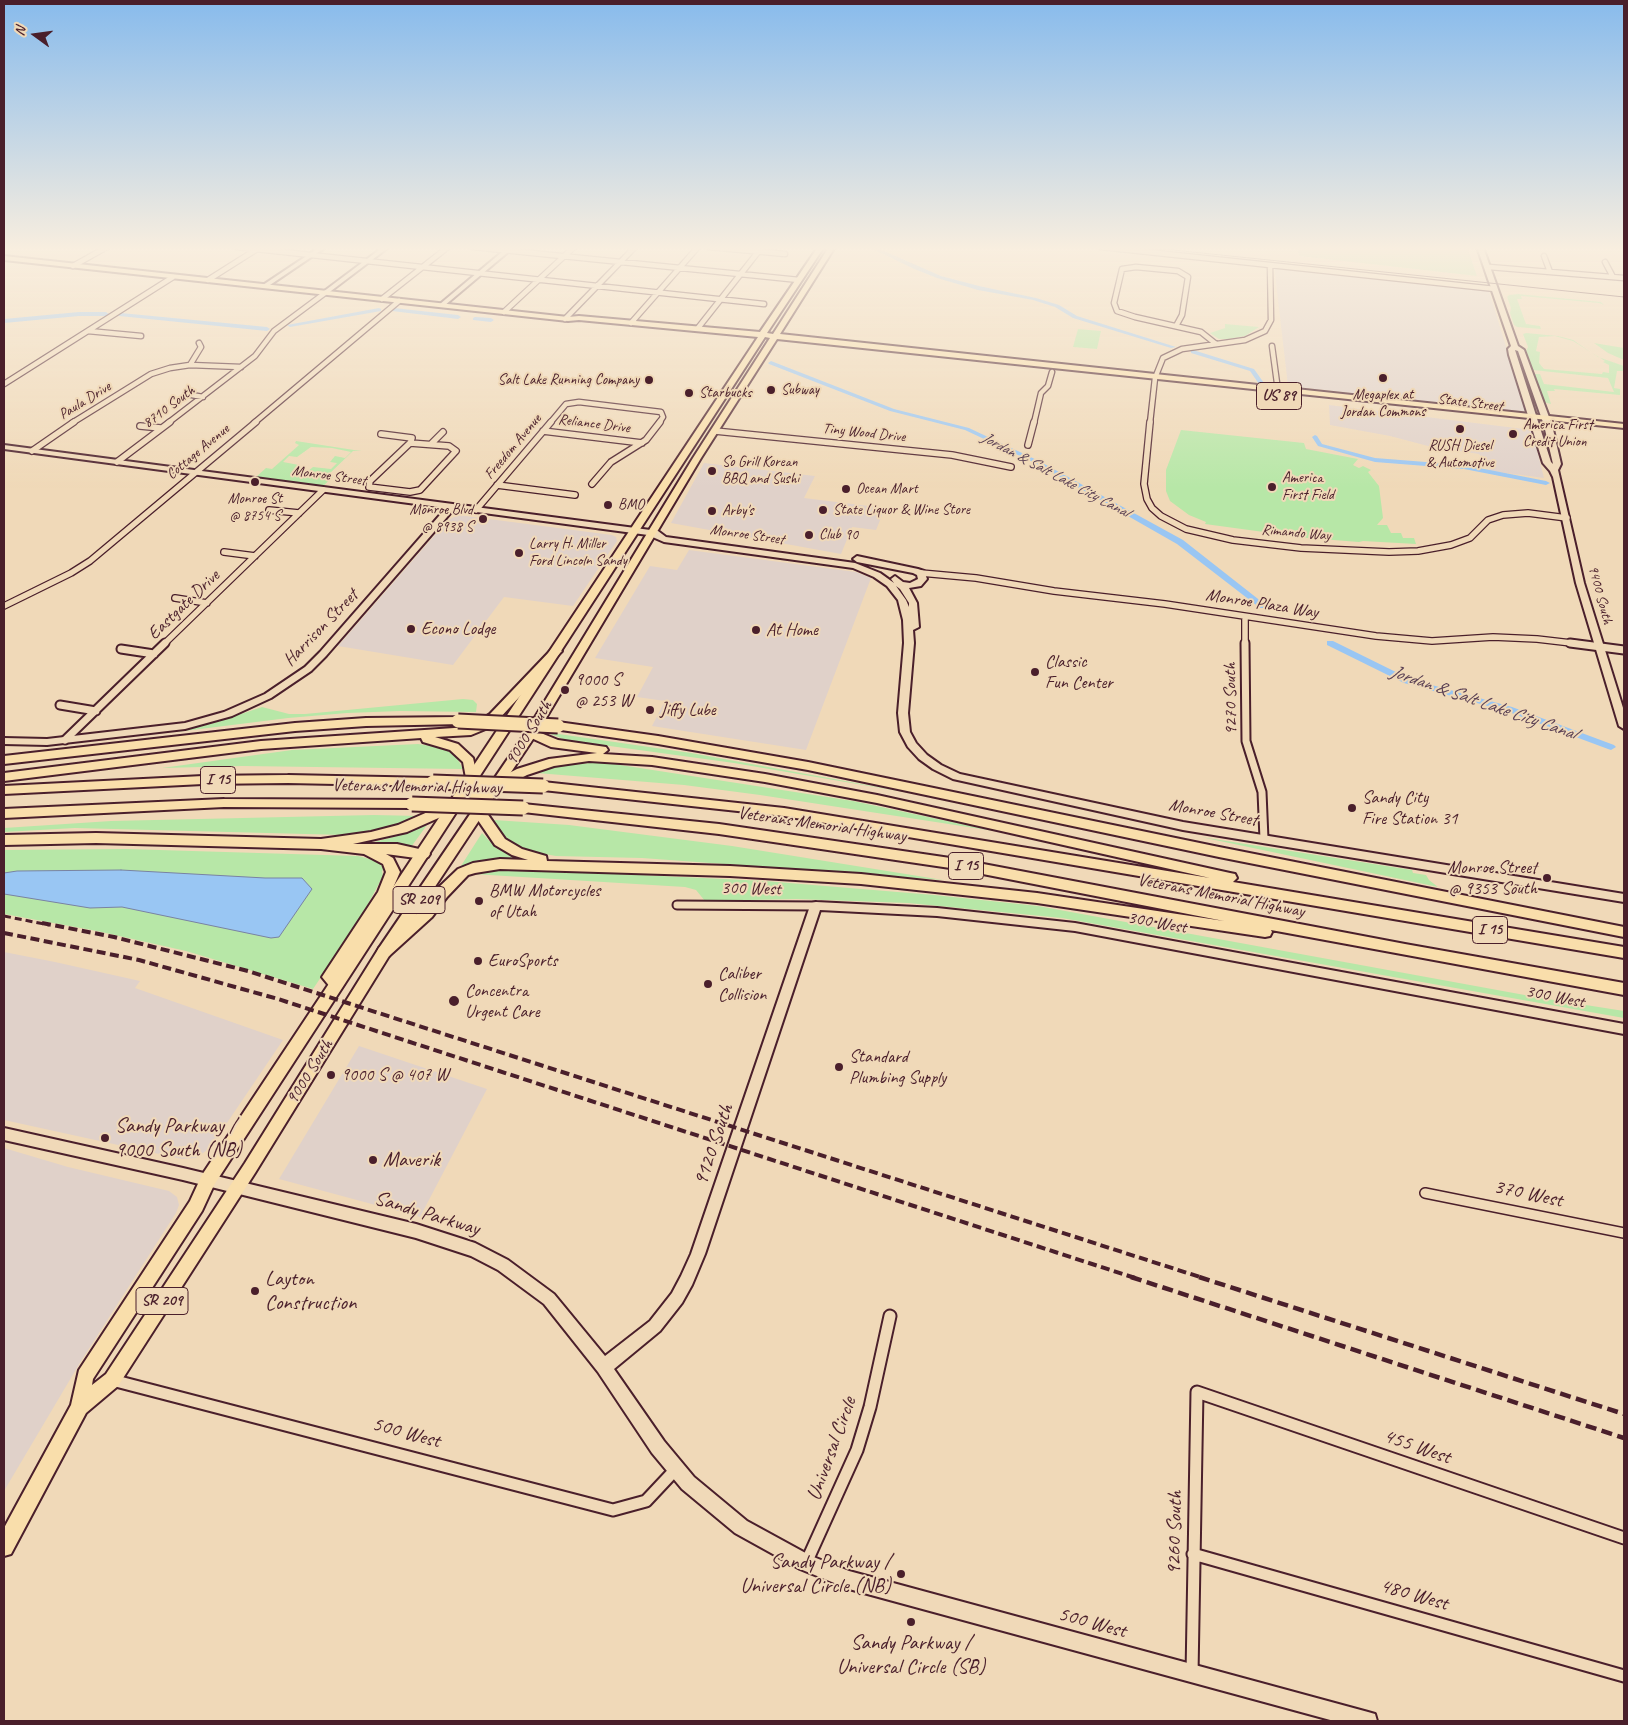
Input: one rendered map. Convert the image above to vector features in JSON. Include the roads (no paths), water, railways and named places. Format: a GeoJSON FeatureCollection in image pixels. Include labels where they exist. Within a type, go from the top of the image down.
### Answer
{"type":"FeatureCollection","features":[{"type":"Feature","properties":{"kind":"highway"},"geometry":{"type":"LineString","coordinates":[[4,775],[261,746],[464,732],[484,725],[494,717],[556,651]]}},
{"type":"Feature","properties":{"kind":"highway"},"geometry":{"type":"LineString","coordinates":[[4,760],[295,727],[384,722],[458,721],[558,726],[708,748],[808,766],[1287,866],[1624,932]]}},
{"type":"Feature","properties":{"kind":"highway"},"geometry":{"type":"LineString","coordinates":[[531,733],[555,744],[614,752],[652,761],[765,778],[877,799],[1151,859],[1357,909]]}},
{"type":"Feature","properties":{"kind":"highway"},"geometry":{"type":"LineString","coordinates":[[413,736],[438,741],[454,747],[468,761],[471,768],[471,779],[478,810],[500,842],[517,852],[544,860],[624,867]]}},
{"type":"Feature","properties":{"kind":"highway"},"geometry":{"type":"LineString","coordinates":[[321,844],[386,834],[453,807],[522,772],[570,759],[588,757],[652,761]]}},
{"type":"Feature","properties":{"kind":"highway","name":"Veterans Memorial Highway"},"geometry":{"type":"LineString","coordinates":[[4,790],[203,780],[288,778],[542,786],[667,798],[784,812],[1624,953]]}},
{"type":"Feature","properties":{"kind":"highway","name":"Veterans Memorial Highway"},"geometry":{"type":"LineString","coordinates":[[4,814],[224,803],[412,804],[523,808],[719,829],[957,864],[1405,950],[1624,989]]}},
{"type":"Feature","properties":{"kind":"highway"},"geometry":{"type":"LineString","coordinates":[[4,840],[96,838],[321,844],[367,850],[397,849],[423,854]]}},
{"type":"Feature","properties":{"kind":"highway"},"geometry":{"type":"LineString","coordinates":[[336,984],[329,977],[384,893],[392,872],[388,861],[367,850]]}},
{"type":"Feature","properties":{"kind":"highway"},"geometry":{"type":"LineString","coordinates":[[384,952],[427,913],[463,872],[473,868],[500,864],[624,867],[798,875],[980,891],[1089,905],[1283,935],[1405,950]]}},
{"type":"Feature","properties":{"kind":"main road","name":"State Street"},"geometry":{"type":"LineString","coordinates":[[640,328],[774,339],[1533,420],[1624,426]]}},
{"type":"Feature","properties":{"kind":"main road","name":"State Street"},"geometry":{"type":"LineString","coordinates":[[691,328],[761,338]]}},
{"type":"Feature","properties":{"kind":"main road","name":"9000 South"},"geometry":{"type":"LineString","coordinates":[[4,1547],[80,1407],[85,1376],[196,1206],[208,1180],[556,651],[718,400],[768,328]]}},
{"type":"Feature","properties":{"kind":"main road","name":"9000 South"},"geometry":{"type":"LineString","coordinates":[[80,1407],[112,1380],[384,952],[531,733],[651,534],[781,328]]}},
{"type":"Feature","properties":{"kind":"main road","name":"State Street"},"geometry":{"type":"LineString","coordinates":[[774,339],[1052,372],[1155,380]]}},
{"type":"Feature","properties":{"kind":"main road","name":"State Street"},"geometry":{"type":"LineString","coordinates":[[1546,421],[1624,433]]}},
{"type":"Feature","properties":{"kind":"street"},"geometry":{"type":"LineString","coordinates":[[4,384],[93,328]]}},
{"type":"Feature","properties":{"kind":"street","name":"8710 South"},"geometry":{"type":"LineString","coordinates":[[117,462],[241,367],[262,349],[277,328]]}},
{"type":"Feature","properties":{"kind":"street","name":"Cottage Avenue"},"geometry":{"type":"LineString","coordinates":[[4,606],[81,568],[367,328]]}},
{"type":"Feature","properties":{"kind":"street"},"geometry":{"type":"LineString","coordinates":[[1182,328],[1201,332],[1216,344]]}},
{"type":"Feature","properties":{"kind":"street"},"geometry":{"type":"LineString","coordinates":[[1155,380],[1161,361],[1169,354],[1192,347],[1246,340],[1261,334],[1268,328]]}},
{"type":"Feature","properties":{"kind":"street","name":"9400 South"},"geometry":{"type":"LineString","coordinates":[[1508,328],[1515,347],[1521,350],[1546,421],[1557,464],[1554,470]]}},
{"type":"Feature","properties":{"kind":"street"},"geometry":{"type":"LineString","coordinates":[[88,331],[141,336]]}},
{"type":"Feature","properties":{"kind":"street"},"geometry":{"type":"LineString","coordinates":[[190,365],[201,347],[199,343]]}},
{"type":"Feature","properties":{"kind":"street"},"geometry":{"type":"LineString","coordinates":[[1272,346],[1277,383]]}},
{"type":"Feature","properties":{"kind":"street","name":"9400 South"},"geometry":{"type":"LineString","coordinates":[[1515,347],[1511,349],[1512,355],[1547,463],[1554,470],[1567,518],[1580,583],[1624,723]]}},
{"type":"Feature","properties":{"kind":"street","name":"Paula Drive"},"geometry":{"type":"LineString","coordinates":[[32,451],[86,413],[160,370],[190,365],[241,367]]}},
{"type":"Feature","properties":{"kind":"street"},"geometry":{"type":"LineString","coordinates":[[1028,444],[1041,393],[1048,386],[1052,372]]}},
{"type":"Feature","properties":{"kind":"street","name":"Rimando Way"},"geometry":{"type":"LineString","coordinates":[[1155,380],[1144,491],[1152,508],[1174,524],[1186,529],[1233,540],[1301,548],[1389,552],[1418,551],[1451,545],[1470,538],[1488,520],[1503,515],[1528,513],[1567,518]]}},
{"type":"Feature","properties":{"kind":"street"},"geometry":{"type":"LineString","coordinates":[[186,394],[203,397]]}},
{"type":"Feature","properties":{"kind":"street","name":"Freedom Avenue"},"geometry":{"type":"LineString","coordinates":[[476,510],[564,406],[570,402],[602,404],[661,412],[663,417],[642,443]]}},
{"type":"Feature","properties":{"kind":"street"},"geometry":{"type":"LineString","coordinates":[[140,426],[161,428]]}},
{"type":"Feature","properties":{"kind":"street","name":"Reliance Drive"},"geometry":{"type":"LineString","coordinates":[[543,431],[642,443]]}},
{"type":"Feature","properties":{"kind":"street","name":"Tiny Wood Drive"},"geometry":{"type":"LineString","coordinates":[[715,431],[952,455],[1011,467]]}},
{"type":"Feature","properties":{"kind":"street"},"geometry":{"type":"LineString","coordinates":[[431,444],[443,432]]}},
{"type":"Feature","properties":{"kind":"street"},"geometry":{"type":"LineString","coordinates":[[382,434],[412,438],[410,443],[368,484],[374,488],[410,492],[420,490],[455,453],[456,449],[449,446],[410,443]]}},
{"type":"Feature","properties":{"kind":"street"},"geometry":{"type":"LineString","coordinates":[[592,484],[611,462],[642,443]]}},
{"type":"Feature","properties":{"kind":"street","name":"Monroe Street"},"geometry":{"type":"LineString","coordinates":[[4,447],[633,532],[651,534],[670,533],[833,556],[879,569],[902,585]]}},
{"type":"Feature","properties":{"kind":"street"},"geometry":{"type":"LineString","coordinates":[[497,485],[575,495]]}},
{"type":"Feature","properties":{"kind":"street","name":"Eastgate Drive"},"geometry":{"type":"LineString","coordinates":[[65,740],[323,490]]}},
{"type":"Feature","properties":{"kind":"street"},"geometry":{"type":"LineString","coordinates":[[385,499],[392,490]]}},
{"type":"Feature","properties":{"kind":"street","name":"Harrison Street"},"geometry":{"type":"LineString","coordinates":[[4,741],[28,743],[162,729],[206,721],[249,705],[275,692],[308,669],[323,654],[452,507]]}},
{"type":"Feature","properties":{"kind":"street"},"geometry":{"type":"LineString","coordinates":[[269,510],[299,513]]}},
{"type":"Feature","properties":{"kind":"street","name":"Monroe Street"},"geometry":{"type":"LineString","coordinates":[[651,534],[664,539],[861,567],[884,579],[899,594],[905,606],[908,620],[909,643],[903,713],[908,739],[917,751],[937,767],[957,777],[981,784],[1141,818],[1624,898]]}},
{"type":"Feature","properties":{"kind":"street"},"geometry":{"type":"LineString","coordinates":[[224,552],[255,556]]}},
{"type":"Feature","properties":{"kind":"street"},"geometry":{"type":"LineString","coordinates":[[833,556],[916,570],[923,577],[920,583],[913,586],[902,585],[861,567]]}},
{"type":"Feature","properties":{"kind":"street","name":"Monroe Plaza Way"},"geometry":{"type":"LineString","coordinates":[[921,573],[976,578],[1054,591],[1156,603],[1376,636],[1420,640],[1513,638],[1624,650]]}},
{"type":"Feature","properties":{"kind":"street"},"geometry":{"type":"LineString","coordinates":[[902,585],[910,610],[909,643]]}},
{"type":"Feature","properties":{"kind":"street"},"geometry":{"type":"LineString","coordinates":[[175,598],[207,603]]}},
{"type":"Feature","properties":{"kind":"street","name":"9270 South"},"geometry":{"type":"LineString","coordinates":[[1245,616],[1246,741],[1262,792],[1264,839]]}},
{"type":"Feature","properties":{"kind":"street"},"geometry":{"type":"LineString","coordinates":[[121,649],[154,654]]}},
{"type":"Feature","properties":{"kind":"street"},"geometry":{"type":"LineString","coordinates":[[60,705],[96,711]]}},
{"type":"Feature","properties":{"kind":"street","name":"300 West"},"geometry":{"type":"LineString","coordinates":[[677,905],[816,906],[937,912],[1075,927],[1624,1029]]}},
{"type":"Feature","properties":{"kind":"street","name":"9120 South"},"geometry":{"type":"LineString","coordinates":[[604,1367],[655,1326],[677,1298],[687,1280],[701,1245],[816,906]]}},
{"type":"Feature","properties":{"kind":"street","name":"Sandy Parkway"},"geometry":{"type":"LineString","coordinates":[[4,1134],[208,1180],[416,1231],[475,1250],[503,1265],[549,1299],[570,1322],[604,1367],[658,1448],[688,1483],[741,1527],[806,1563]]}},
{"type":"Feature","properties":{"kind":"street","name":"370 West"},"geometry":{"type":"LineString","coordinates":[[1425,1193],[1624,1233]]}},
{"type":"Feature","properties":{"kind":"street","name":"Universal Circle"},"geometry":{"type":"LineString","coordinates":[[806,1563],[857,1450],[870,1407],[890,1316]]}},
{"type":"Feature","properties":{"kind":"street","name":"500 West"},"geometry":{"type":"LineString","coordinates":[[112,1380],[613,1510],[646,1501],[676,1469]]}},
{"type":"Feature","properties":{"kind":"street","name":"455 West"},"geometry":{"type":"LineString","coordinates":[[1197,1392],[1624,1538]]}},
{"type":"Feature","properties":{"kind":"street","name":"9260 South"},"geometry":{"type":"LineString","coordinates":[[1192,1674],[1197,1392]]}},
{"type":"Feature","properties":{"kind":"street","name":"480 West"},"geometry":{"type":"LineString","coordinates":[[1193,1554],[1624,1676]]}},
{"type":"Feature","properties":{"kind":"street","name":"500 West"},"geometry":{"type":"LineString","coordinates":[[806,1563],[850,1580],[1368,1721]]}},
{"type":"Feature","properties":{"kind":"water"},"geometry":{"type":"Polygon","coordinates":[[[121,870],[265,878],[302,878],[312,889],[279,937],[271,938],[122,907],[90,908],[4,894],[4,873],[17,871],[121,870]]]}},
{"type":"Feature","properties":{"kind":"waterway","name":"Jordan & Salt Lake City Canal"},"geometry":{"type":"LineString","coordinates":[[251,328],[267,329]]}},
{"type":"Feature","properties":{"kind":"waterway"},"geometry":{"type":"LineString","coordinates":[[1109,328],[1173,347]]}},
{"type":"Feature","properties":{"kind":"waterway"},"geometry":{"type":"LineString","coordinates":[[1193,352],[1252,370],[1261,383]]}},
{"type":"Feature","properties":{"kind":"waterway","name":"Jordan & Salt Lake City Canal"},"geometry":{"type":"LineString","coordinates":[[771,363],[892,410],[967,429],[1037,462],[1180,542],[1263,606]]}},
{"type":"Feature","properties":{"kind":"waterway"},"geometry":{"type":"LineString","coordinates":[[1315,437],[1320,445],[1375,460],[1464,467],[1546,483]]}},
{"type":"Feature","properties":{"kind":"waterway","name":"Jordan & Salt Lake City Canal"},"geometry":{"type":"LineString","coordinates":[[1330,643],[1407,681],[1509,709],[1611,747]]}},
{"type":"Feature","properties":{"kind":"railway"},"geometry":{"type":"LineString","coordinates":[[4,916],[49,925]]}},
{"type":"Feature","properties":{"kind":"railway"},"geometry":{"type":"LineString","coordinates":[[42,923],[114,937],[248,971],[1203,1278]]}},
{"type":"Feature","properties":{"kind":"railway"},"geometry":{"type":"LineString","coordinates":[[4,933],[139,960],[278,999],[1135,1278]]}},
{"type":"Feature","properties":{"kind":"railway"},"geometry":{"type":"LineString","coordinates":[[1131,1277],[1624,1438]]}},
{"type":"Feature","properties":{"kind":"railway"},"geometry":{"type":"LineString","coordinates":[[1199,1277],[1624,1414]]}},
{"type":"Feature","properties":{"kind":"place","name":"Megaplex at Jordan Commons"},"geometry":{"type":"Point","coordinates":[1383,378]}},
{"type":"Feature","properties":{"kind":"place","name":"Salt Lake Running Company"},"geometry":{"type":"Point","coordinates":[649,380]}},
{"type":"Feature","properties":{"kind":"place","name":"Subway"},"geometry":{"type":"Point","coordinates":[771,390]}},
{"type":"Feature","properties":{"kind":"place","name":"Starbucks"},"geometry":{"type":"Point","coordinates":[689,393]}},
{"type":"Feature","properties":{"kind":"place","name":"RUSH Diesel & Automotive"},"geometry":{"type":"Point","coordinates":[1460,429]}},
{"type":"Feature","properties":{"kind":"place","name":"America First Credit Union"},"geometry":{"type":"Point","coordinates":[1513,434]}},
{"type":"Feature","properties":{"kind":"place","name":"So Grill Korean BBQ and Sushi"},"geometry":{"type":"Point","coordinates":[712,471]}},
{"type":"Feature","properties":{"kind":"place","name":"Monroe St @ 8754 S"},"geometry":{"type":"Point","coordinates":[255,482]}},
{"type":"Feature","properties":{"kind":"place","name":"America First Field"},"geometry":{"type":"Point","coordinates":[1272,487]}},
{"type":"Feature","properties":{"kind":"place","name":"Ocean Mart"},"geometry":{"type":"Point","coordinates":[846,489]}},
{"type":"Feature","properties":{"kind":"place","name":"BMO"},"geometry":{"type":"Point","coordinates":[608,505]}},
{"type":"Feature","properties":{"kind":"place","name":"State Liquor & Wine Store"},"geometry":{"type":"Point","coordinates":[823,510]}},
{"type":"Feature","properties":{"kind":"place","name":"Arby's"},"geometry":{"type":"Point","coordinates":[712,511]}},
{"type":"Feature","properties":{"kind":"place","name":"Monroe Blvd @ 8938 S"},"geometry":{"type":"Point","coordinates":[483,519]}},
{"type":"Feature","properties":{"kind":"place","name":"Club 90"},"geometry":{"type":"Point","coordinates":[809,535]}},
{"type":"Feature","properties":{"kind":"place","name":"Larry H. Miller Ford Lincoln Sandy"},"geometry":{"type":"Point","coordinates":[519,553]}},
{"type":"Feature","properties":{"kind":"place","name":"Econo Lodge"},"geometry":{"type":"Point","coordinates":[411,629]}},
{"type":"Feature","properties":{"kind":"place","name":"At Home"},"geometry":{"type":"Point","coordinates":[756,630]}},
{"type":"Feature","properties":{"kind":"place","name":"Classic Fun Center"},"geometry":{"type":"Point","coordinates":[1035,672]}},
{"type":"Feature","properties":{"kind":"place","name":"9000 S @ 253 W"},"geometry":{"type":"Point","coordinates":[565,690]}},
{"type":"Feature","properties":{"kind":"place","name":"Jiffy Lube"},"geometry":{"type":"Point","coordinates":[650,710]}},
{"type":"Feature","properties":{"kind":"place","name":"Sandy City Fire Station 31"},"geometry":{"type":"Point","coordinates":[1352,808]}},
{"type":"Feature","properties":{"kind":"place","name":"Monroe Street @ 9353 South"},"geometry":{"type":"Point","coordinates":[1547,878]}},
{"type":"Feature","properties":{"kind":"place","name":"BMW Motorcycles of Utah"},"geometry":{"type":"Point","coordinates":[479,901]}},
{"type":"Feature","properties":{"kind":"place","name":"EuroSports"},"geometry":{"type":"Point","coordinates":[478,961]}},
{"type":"Feature","properties":{"kind":"place","name":"Caliber Collision"},"geometry":{"type":"Point","coordinates":[708,984]}},
{"type":"Feature","properties":{"kind":"place","name":"Concentra Urgent Care"},"geometry":{"type":"Point","coordinates":[454,1001]}},
{"type":"Feature","properties":{"kind":"place","name":"Standard Plumbing Supply"},"geometry":{"type":"Point","coordinates":[839,1067]}},
{"type":"Feature","properties":{"kind":"place","name":"9000 S @ 407 W"},"geometry":{"type":"Point","coordinates":[331,1075]}},
{"type":"Feature","properties":{"kind":"place","name":"Sandy Parkway / 9000 South (NB)"},"geometry":{"type":"Point","coordinates":[105,1138]}},
{"type":"Feature","properties":{"kind":"place","name":"Maverik"},"geometry":{"type":"Point","coordinates":[373,1160]}},
{"type":"Feature","properties":{"kind":"place","name":"Layton Construction"},"geometry":{"type":"Point","coordinates":[255,1291]}},
{"type":"Feature","properties":{"kind":"place","name":"Sandy Parkway / Universal Circle (NB)"},"geometry":{"type":"Point","coordinates":[901,1574]}},
{"type":"Feature","properties":{"kind":"place","name":"Sandy Parkway / Universal Circle (SB)"},"geometry":{"type":"Point","coordinates":[911,1622]}}]}
